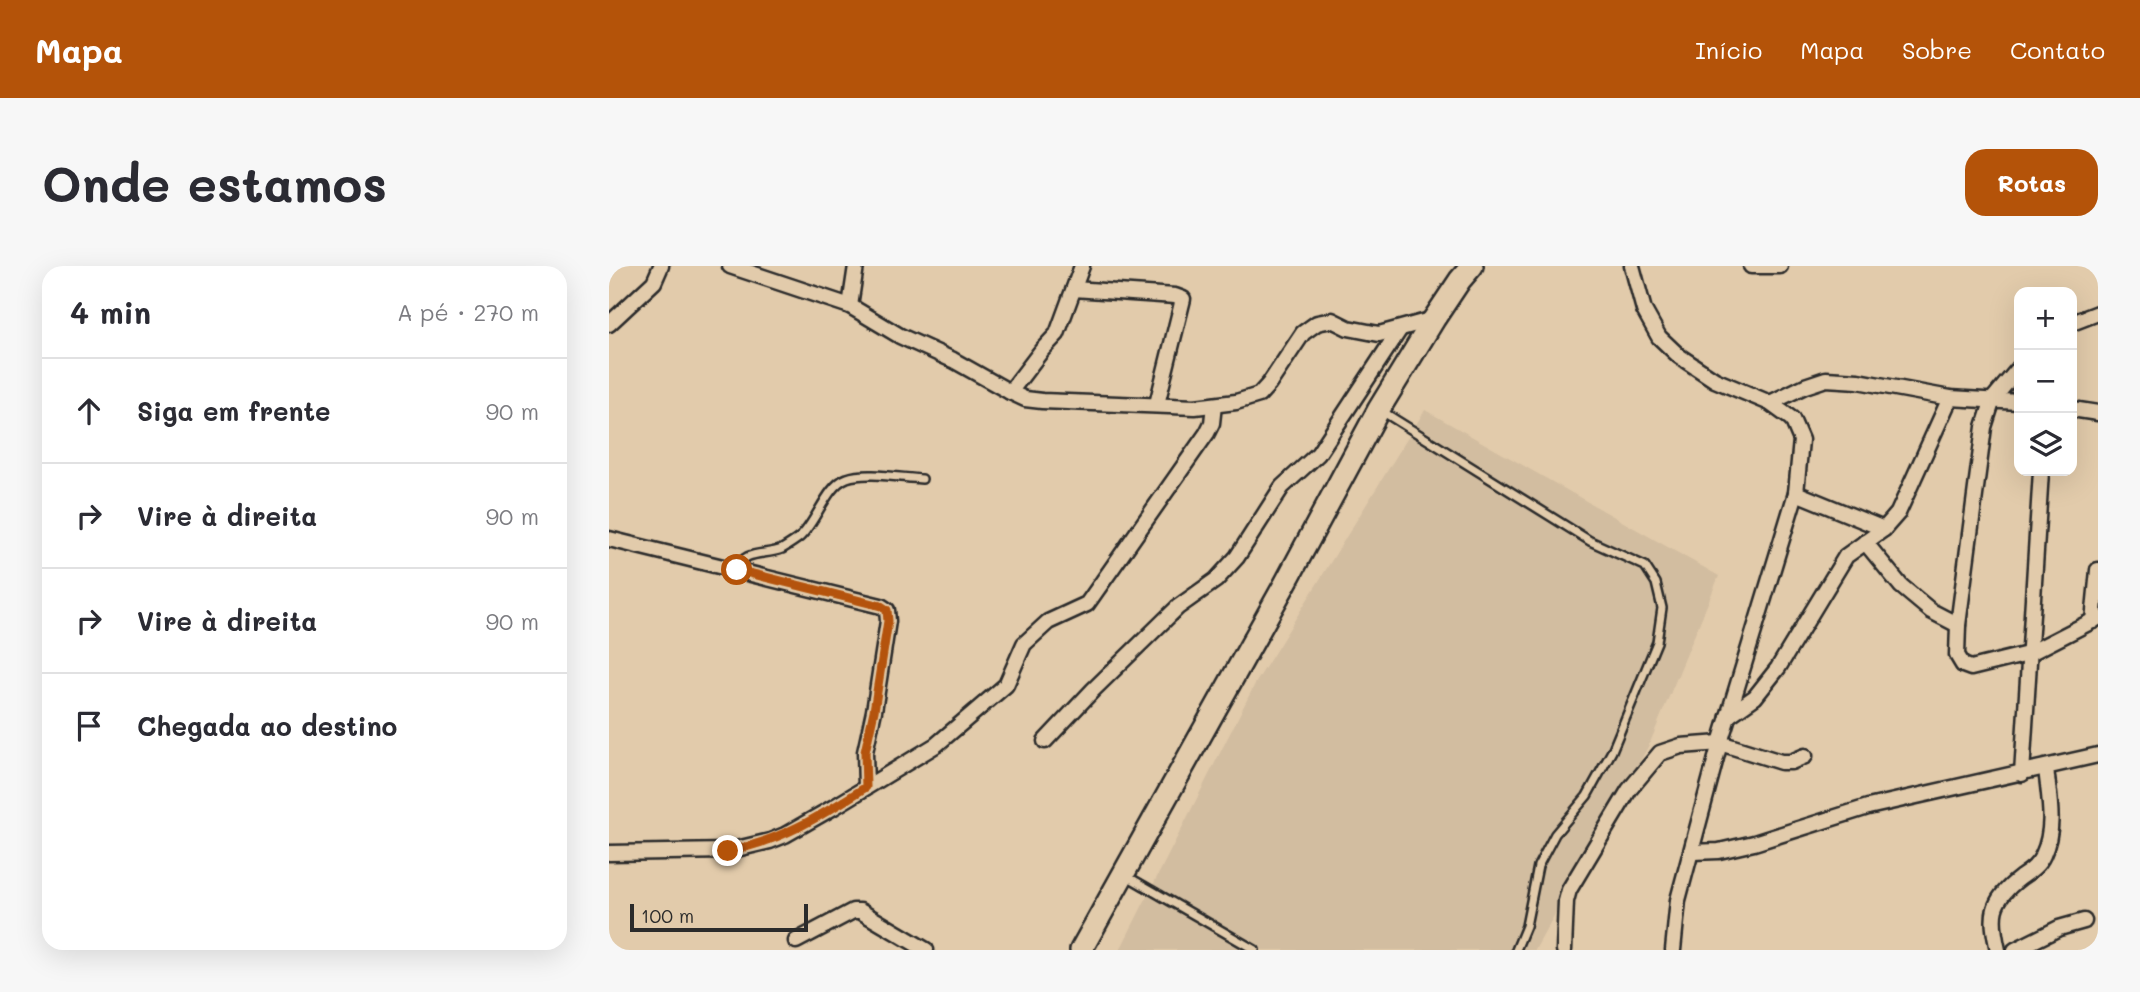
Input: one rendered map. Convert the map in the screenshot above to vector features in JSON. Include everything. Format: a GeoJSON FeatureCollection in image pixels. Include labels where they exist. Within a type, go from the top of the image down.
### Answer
{"type":"FeatureCollection","features":[{"type":"Feature","properties":{"kind":"street"},"geometry":{"type":"LineString","coordinates":[[609,324],[654,282],[661,266]]}},
{"type":"Feature","properties":{"kind":"street"},"geometry":{"type":"LineString","coordinates":[[730,266],[850,306],[900,336],[953,360],[1010,392],[1025,399],[1042,401],[1214,405],[1259,395],[1303,334],[1317,323],[1332,320],[1348,328],[1380,334],[1434,319]]}},
{"type":"Feature","properties":{"kind":"street"},"geometry":{"type":"LineString","coordinates":[[850,306],[856,266]]}},
{"type":"Feature","properties":{"kind":"street"},"geometry":{"type":"LineString","coordinates":[[1010,392],[1057,334],[1082,266]]}},
{"type":"Feature","properties":{"kind":"street"},"geometry":{"type":"LineString","coordinates":[[1081,950],[1379,409],[1434,319],[1472,266]]}},
{"type":"Feature","properties":{"kind":"street"},"geometry":{"type":"LineString","coordinates":[[1632,266],[1644,310],[1659,337],[1679,356],[1715,380],[1770,403],[1792,419],[1801,440],[1795,493],[1720,743],[1678,900],[1673,950]]}},
{"type":"Feature","properties":{"kind":"street"},"geometry":{"type":"LineString","coordinates":[[1751,266],[1780,266]]}},
{"type":"Feature","properties":{"kind":"street"},"geometry":{"type":"LineString","coordinates":[[1074,289],[1175,296],[1183,299],[1157,404]]}},
{"type":"Feature","properties":{"kind":"street"},"geometry":{"type":"LineString","coordinates":[[2077,321],[2098,313]]}},
{"type":"Feature","properties":{"kind":"street"},"geometry":{"type":"LineString","coordinates":[[1045,741],[1178,607],[1216,580],[1237,557],[1282,487],[1318,454],[1400,329]]}},
{"type":"Feature","properties":{"kind":"street"},"geometry":{"type":"LineString","coordinates":[[2014,374],[1993,399],[1984,427],[1958,625],[1957,655],[1963,664],[1971,667],[2028,654],[2095,619],[2098,570]]}},
{"type":"Feature","properties":{"kind":"street"},"geometry":{"type":"LineString","coordinates":[[1770,403],[1826,379],[1858,381],[1950,398],[2014,401]]}},
{"type":"Feature","properties":{"kind":"street"},"geometry":{"type":"LineString","coordinates":[[1728,716],[1755,696],[1790,649],[1846,556],[1884,529],[1898,513],[1937,432],[1950,398]]}},
{"type":"Feature","properties":{"kind":"street"},"geometry":{"type":"LineString","coordinates":[[609,853],[728,851],[749,847],[785,835],[936,745],[1006,685],[1024,645],[1048,622],[1087,604],[1207,433],[1212,423],[1214,405]]}},
{"type":"Feature","properties":{"kind":"street"},"geometry":{"type":"LineString","coordinates":[[2077,410],[2098,413]]}},
{"type":"Feature","properties":{"kind":"street"},"geometry":{"type":"LineString","coordinates":[[2022,774],[2041,476]]}},
{"type":"Feature","properties":{"kind":"street"},"geometry":{"type":"LineString","coordinates":[[1795,493],[1884,529]]}},
{"type":"Feature","properties":{"kind":"street"},"geometry":{"type":"LineString","coordinates":[[609,539],[881,606],[887,610],[888,621],[865,752],[866,787]]}},
{"type":"Feature","properties":{"kind":"street"},"geometry":{"type":"LineString","coordinates":[[1865,542],[1901,586],[1931,611],[1958,625]]}},
{"type":"Feature","properties":{"kind":"street"},"geometry":{"type":"LineString","coordinates":[[1564,950],[1569,890],[1629,790],[1660,753],[1681,746],[1720,743],[1781,762],[1791,762],[1805,756]]}},
{"type":"Feature","properties":{"kind":"street"},"geometry":{"type":"LineString","coordinates":[[1692,852],[1719,851],[1754,843],[1868,807],[2098,755]]}},
{"type":"Feature","properties":{"kind":"street"},"geometry":{"type":"LineString","coordinates":[[1998,950],[1992,922],[1996,906],[2004,892],[2034,868],[2042,857],[2050,836],[2052,819],[2046,768]]}},
{"type":"Feature","properties":{"kind":"street"},"geometry":{"type":"LineString","coordinates":[[796,941],[853,911],[860,911],[926,950]]}},
{"type":"Feature","properties":{"kind":"street"},"geometry":{"type":"LineString","coordinates":[[2015,950],[2059,928],[2084,921]]}},
{"type":"Feature","properties":{"kind":"lane"},"geometry":{"type":"LineString","coordinates":[[1379,409],[1590,541],[1645,566],[1656,583],[1662,608],[1657,642],[1612,751],[1587,796],[1555,834],[1538,866],[1526,926],[1516,950]]}},
{"type":"Feature","properties":{"kind":"lane"},"geometry":{"type":"LineString","coordinates":[[737,570],[739,562],[747,556],[781,549],[801,536],[845,478],[859,475],[922,479]]}},
{"type":"Feature","properties":{"kind":"lane"},"geometry":{"type":"LineString","coordinates":[[1123,873],[1255,950]]}},
{"type":"Feature","properties":{"kind":"shaded area"},"geometry":{"type":"Polygon","coordinates":[[[1425,410],[1719,576],[1649,745],[1535,950],[1120,950],[1255,684],[1425,410]]]}},
{"type":"Feature","properties":{"kind":"route"},"geometry":{"type":"LineString","coordinates":[[728,851],[785,835],[866,787],[865,752],[888,621],[887,610],[881,606],[737,570]]}}]}
